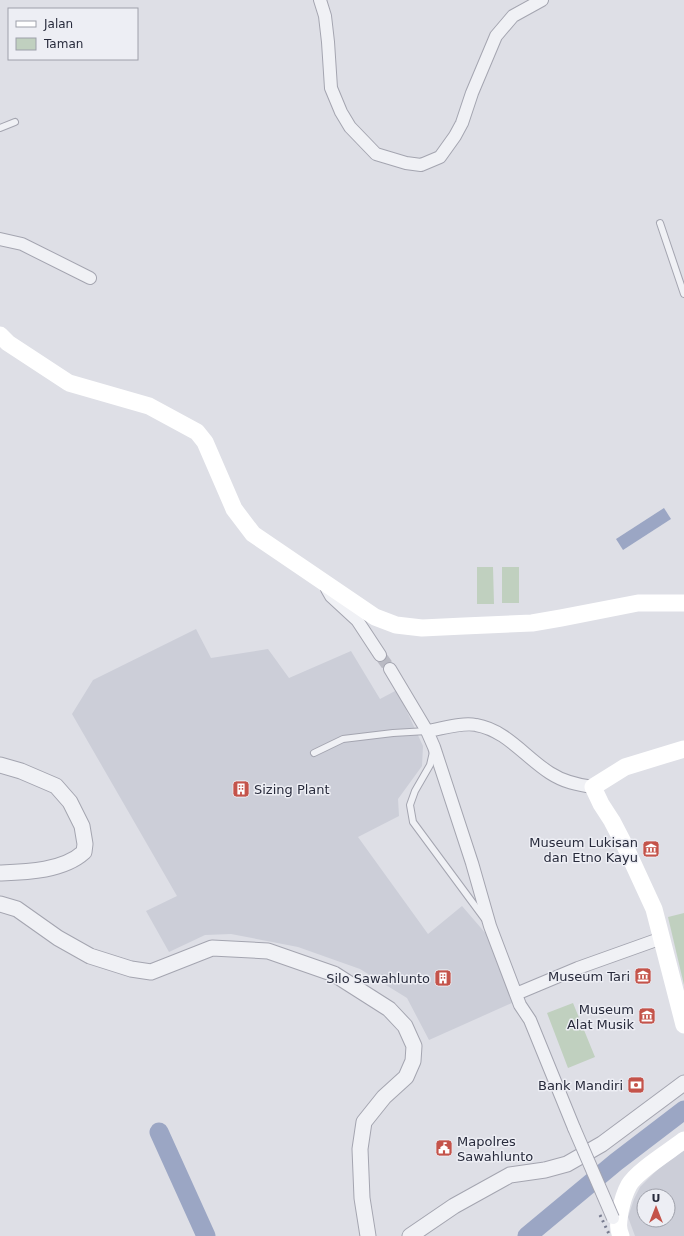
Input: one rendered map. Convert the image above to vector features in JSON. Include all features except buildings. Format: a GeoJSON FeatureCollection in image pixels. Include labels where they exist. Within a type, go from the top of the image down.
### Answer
{"type":"FeatureCollection","features":[{"type":"Feature","properties":{"kind":"main road"},"geometry":{"type":"LineString","coordinates":[[0,336],[8,343],[68,383],[149,406],[196,432],[205,442],[234,509],[253,534],[375,617],[396,625],[422,628],[532,623],[638,603],[684,603]]}},
{"type":"Feature","properties":{"kind":"main road"},"geometry":{"type":"LineString","coordinates":[[684,749],[625,766],[593,787],[601,804],[612,821],[654,909],[684,1025]]}},
{"type":"Feature","properties":{"kind":"main road"},"geometry":{"type":"LineString","coordinates":[[617,1228],[622,1202],[625,1192],[630,1184],[637,1175],[684,1140]]}},
{"type":"Feature","properties":{"kind":"street"},"geometry":{"type":"LineString","coordinates":[[320,0],[328,42],[331,88],[341,112],[350,126],[376,154],[406,163],[421,164],[440,158],[455,136],[462,123],[472,93],[496,36],[513,16],[542,0]]}},
{"type":"Feature","properties":{"kind":"street"},"geometry":{"type":"LineString","coordinates":[[0,239],[22,244],[90,278]]}},
{"type":"Feature","properties":{"kind":"street"},"geometry":{"type":"LineString","coordinates":[[322,580],[332,596],[357,620],[380,655]]}},
{"type":"Feature","properties":{"kind":"street"},"geometry":{"type":"LineString","coordinates":[[390,669],[427,731],[434,747],[472,863],[490,926],[520,1005],[530,1020],[617,1228]]}},
{"type":"Feature","properties":{"kind":"street"},"geometry":{"type":"LineString","coordinates":[[427,731],[460,725],[476,724],[500,733],[549,773],[576,785],[593,787]]}},
{"type":"Feature","properties":{"kind":"street"},"geometry":{"type":"LineString","coordinates":[[0,765],[21,771],[56,786],[70,802],[82,826],[85,844],[84,852],[77,858],[60,865],[24,872],[0,872]]}},
{"type":"Feature","properties":{"kind":"street"},"geometry":{"type":"LineString","coordinates":[[0,904],[17,909],[58,938],[90,956],[131,969],[151,972],[212,948],[268,951],[334,974],[389,1009],[405,1026],[414,1046],[413,1061],[406,1078],[384,1097],[364,1122],[360,1148],[362,1198],[368,1236]]}},
{"type":"Feature","properties":{"kind":"street"},"geometry":{"type":"LineString","coordinates":[[516,994],[578,968],[662,938]]}},
{"type":"Feature","properties":{"kind":"street"},"geometry":{"type":"LineString","coordinates":[[410,1236],[454,1206],[510,1175],[545,1170],[567,1164],[602,1144],[684,1083]]}},
{"type":"Feature","properties":{"kind":"lane"},"geometry":{"type":"LineString","coordinates":[[0,128],[15,122]]}},
{"type":"Feature","properties":{"kind":"lane"},"geometry":{"type":"LineString","coordinates":[[660,223],[684,294]]}},
{"type":"Feature","properties":{"kind":"lane"},"geometry":{"type":"LineString","coordinates":[[314,753],[343,739],[393,733],[427,731]]}},
{"type":"Feature","properties":{"kind":"lane"},"geometry":{"type":"LineString","coordinates":[[434,747],[430,765],[415,791],[410,805],[413,822],[490,926]]}},
{"type":"Feature","properties":{"kind":"shaded area"},"geometry":{"type":"Polygon","coordinates":[[[196,629],[211,658],[268,649],[289,678],[351,651],[380,699],[397,690],[423,746],[422,766],[398,799],[399,816],[358,837],[428,934],[462,906],[487,935],[514,1002],[429,1040],[407,998],[360,969],[298,947],[231,934],[205,935],[169,952],[146,911],[177,896],[72,714],[93,680],[196,629]]]}},
{"type":"Feature","properties":{"kind":"shaded area"},"geometry":{"type":"Polygon","coordinates":[[[684,1150],[684,1236],[635,1236],[628,1217],[636,1195],[636,1228],[676,1228],[676,1188],[640,1187],[658,1169],[684,1150]]]}},
{"type":"Feature","properties":{"kind":"green space"},"geometry":{"type":"Polygon","coordinates":[[[477,567],[493,567],[494,604],[477,604],[477,567]]]}},
{"type":"Feature","properties":{"kind":"green space"},"geometry":{"type":"Polygon","coordinates":[[[502,567],[519,567],[519,603],[502,603],[502,567]]]}},
{"type":"Feature","properties":{"kind":"green space"},"geometry":{"type":"Polygon","coordinates":[[[684,913],[684,985],[668,917],[684,913]]]}},
{"type":"Feature","properties":{"kind":"green space"},"geometry":{"type":"Polygon","coordinates":[[[573,1003],[595,1057],[568,1068],[547,1013],[573,1003]]]}},
{"type":"Feature","properties":{"kind":"water"},"geometry":{"type":"Polygon","coordinates":[[[664,508],[671,519],[623,550],[616,539],[664,508]]]}},
{"type":"Feature","properties":{"kind":"waterway"},"geometry":{"type":"LineString","coordinates":[[527,1236],[616,1162],[684,1110]]}},
{"type":"Feature","properties":{"kind":"waterway"},"geometry":{"type":"LineString","coordinates":[[159,1132],[206,1236]]}},
{"type":"Feature","properties":{"kind":"tunnel"},"geometry":{"type":"LineString","coordinates":[[380,655],[390,669]]}},
{"type":"Feature","properties":{"kind":"railway"},"geometry":{"type":"LineString","coordinates":[[600,1215],[610,1236]]}},
{"type":"Feature","properties":{"kind":"place","name":"Sizing Plant"},"geometry":{"type":"Point","coordinates":[241,789]}},
{"type":"Feature","properties":{"kind":"place","name":"Museum Lukisan dan Etno Kayu"},"geometry":{"type":"Point","coordinates":[651,849]}},
{"type":"Feature","properties":{"kind":"place","name":"Museum Tari"},"geometry":{"type":"Point","coordinates":[643,976]}},
{"type":"Feature","properties":{"kind":"place","name":"Silo Sawahlunto"},"geometry":{"type":"Point","coordinates":[443,978]}},
{"type":"Feature","properties":{"kind":"place","name":"Museum Alat Musik"},"geometry":{"type":"Point","coordinates":[647,1016]}},
{"type":"Feature","properties":{"kind":"place","name":"Bank Mandiri"},"geometry":{"type":"Point","coordinates":[636,1085]}},
{"type":"Feature","properties":{"kind":"place","name":"Mapolres Sawahlunto"},"geometry":{"type":"Point","coordinates":[444,1148]}}]}
